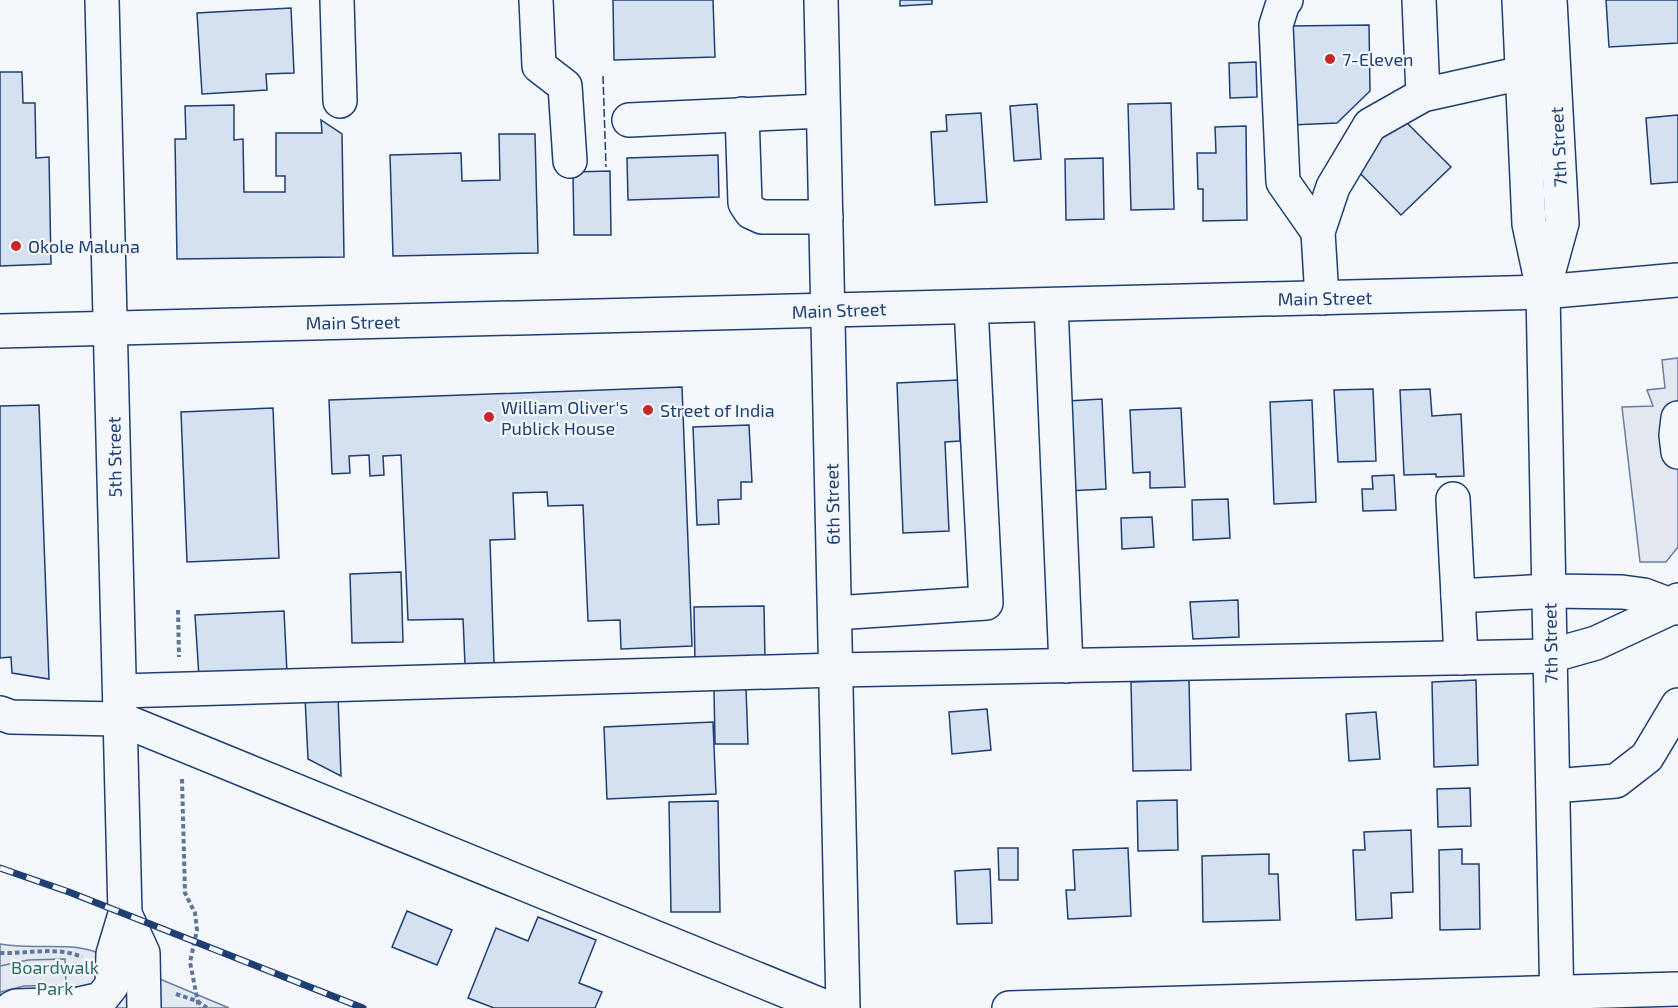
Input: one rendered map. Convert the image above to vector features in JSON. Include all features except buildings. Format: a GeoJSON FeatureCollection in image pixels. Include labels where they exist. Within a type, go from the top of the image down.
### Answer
{"type":"FeatureCollection","features":[{"type":"Feature","properties":{"kind":"street","name":"5th Street"},"geometry":{"type":"LineString","coordinates":[[102,0],[125,914]]}},
{"type":"Feature","properties":{"kind":"street"},"geometry":{"type":"LineString","coordinates":[[337,0],[340,101]]}},
{"type":"Feature","properties":{"kind":"street"},"geometry":{"type":"LineString","coordinates":[[536,0],[539,66],[565,86],[570,161]]}},
{"type":"Feature","properties":{"kind":"street","name":"6th Street"},"geometry":{"type":"LineString","coordinates":[[821,0],[843,1008]]}},
{"type":"Feature","properties":{"kind":"street"},"geometry":{"type":"LineString","coordinates":[[1286,0],[1276,25],[1283,182],[1318,232]]}},
{"type":"Feature","properties":{"kind":"street"},"geometry":{"type":"LineString","coordinates":[[1419,0],[1423,95]]}},
{"type":"Feature","properties":{"kind":"street","name":"7th Street"},"geometry":{"type":"LineString","coordinates":[[1519,0],[1529,224],[1543,292],[1557,1001]]}},
{"type":"Feature","properties":{"kind":"street","name":"7th Street"},"geometry":{"type":"LineString","coordinates":[[1543,292],[1562,223],[1550,0]]}},
{"type":"Feature","properties":{"kind":"street"},"geometry":{"type":"LineString","coordinates":[[1322,298],[1318,232],[1333,187],[1370,125],[1423,95],[1522,73]]}},
{"type":"Feature","properties":{"kind":"street"},"geometry":{"type":"LineString","coordinates":[[629,120],[823,111]]}},
{"type":"Feature","properties":{"kind":"street"},"geometry":{"type":"LineString","coordinates":[[742,114],[745,203],[750,212],[762,217],[826,216]]}},
{"type":"Feature","properties":{"kind":"street","name":"Main Street"},"geometry":{"type":"LineString","coordinates":[[0,331],[1543,292],[1678,280]]}},
{"type":"Feature","properties":{"kind":"street"},"geometry":{"type":"LineString","coordinates":[[1051,304],[1066,666]]}},
{"type":"Feature","properties":{"kind":"street"},"geometry":{"type":"LineString","coordinates":[[835,613],[986,603],[971,307]]}},
{"type":"Feature","properties":{"kind":"street"},"geometry":{"type":"LineString","coordinates":[[1678,418],[1676,435],[1678,452]]}},
{"type":"Feature","properties":{"kind":"street"},"geometry":{"type":"LineString","coordinates":[[1453,499],[1461,658]]}},
{"type":"Feature","properties":{"kind":"street"},"geometry":{"type":"LineString","coordinates":[[1458,596],[1549,591],[1622,592],[1644,595],[1676,605]]}},
{"type":"Feature","properties":{"kind":"street"},"geometry":{"type":"LineString","coordinates":[[0,713],[11,717],[120,705],[180,690],[836,670],[1550,656],[1596,643],[1676,605]]}},
{"type":"Feature","properties":{"kind":"street"},"geometry":{"type":"LineString","coordinates":[[120,705],[182,744],[828,1008]]}},
{"type":"Feature","properties":{"kind":"street"},"geometry":{"type":"LineString","coordinates":[[1553,786],[1616,781],[1647,757],[1678,705]]}},
{"type":"Feature","properties":{"kind":"street"},"geometry":{"type":"LineString","coordinates":[[125,914],[143,953],[156,999]]}},
{"type":"Feature","properties":{"kind":"street"},"geometry":{"type":"LineString","coordinates":[[12,1008],[79,1004],[101,999],[112,985],[113,954],[125,914]]}},
{"type":"Feature","properties":{"kind":"street"},"geometry":{"type":"LineString","coordinates":[[1009,1008],[1557,1001],[1678,989]]}},
{"type":"Feature","properties":{"kind":"path"},"geometry":{"type":"LineString","coordinates":[[178,610],[180,690]]}},
{"type":"Feature","properties":{"kind":"path"},"geometry":{"type":"LineString","coordinates":[[182,744],[185,893],[195,913],[197,930],[190,962],[199,1008]]}},
{"type":"Feature","properties":{"kind":"path"},"geometry":{"type":"LineString","coordinates":[[0,953],[65,952],[86,958]]}},
{"type":"Feature","properties":{"kind":"path"},"geometry":{"type":"LineString","coordinates":[[156,999],[197,1001],[207,1008]]}},
{"type":"Feature","properties":{"kind":"green space","name":"Boardwalk Park"},"geometry":{"type":"Polygon","coordinates":[[[0,944],[70,947],[93,951],[229,1008],[0,1008],[0,944]]]}},
{"type":"Feature","properties":{"kind":"shaded area"},"geometry":{"type":"Polygon","coordinates":[[[1678,358],[1678,547],[1666,562],[1640,562],[1622,407],[1653,406],[1647,390],[1665,388],[1662,360],[1678,358]]]}},
{"type":"Feature","properties":{"kind":"shaded area"},"geometry":{"type":"Polygon","coordinates":[[[65,959],[66,985],[24,986],[0,992],[0,966],[28,960],[65,959]]]}},
{"type":"Feature","properties":{"kind":"railway"},"geometry":{"type":"LineString","coordinates":[[0,868],[69,892],[363,1008]]}},
{"type":"Feature","properties":{"kind":"fence"},"geometry":{"type":"LineString","coordinates":[[603,76],[606,167]]}},
{"type":"Feature","properties":{"kind":"place","name":"7-Eleven"},"geometry":{"type":"Point","coordinates":[1330,59]}},
{"type":"Feature","properties":{"kind":"place","name":"Okole Maluna"},"geometry":{"type":"Point","coordinates":[16,246]}},
{"type":"Feature","properties":{"kind":"place","name":"Street of India"},"geometry":{"type":"Point","coordinates":[648,410]}},
{"type":"Feature","properties":{"kind":"place","name":"William Oliver's Publick House"},"geometry":{"type":"Point","coordinates":[489,417]}}]}
